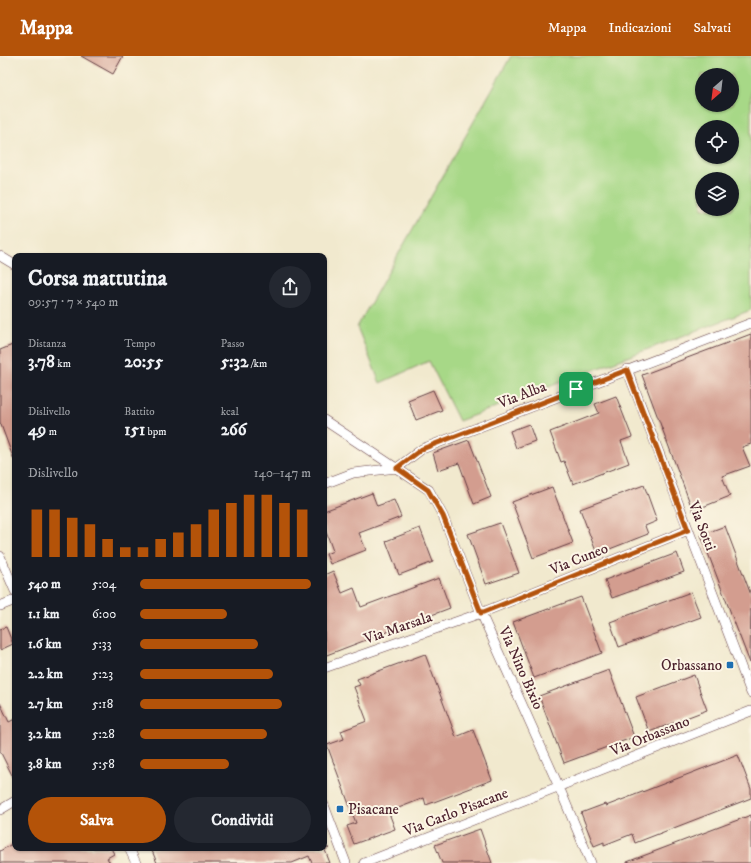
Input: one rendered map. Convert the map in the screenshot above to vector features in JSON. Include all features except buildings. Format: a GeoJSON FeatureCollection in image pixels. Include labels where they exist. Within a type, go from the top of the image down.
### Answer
{"type":"FeatureCollection","features":[{"type":"Feature","properties":{"kind":"street"},"geometry":{"type":"LineString","coordinates":[[0,256],[12,263]]}},
{"type":"Feature","properties":{"kind":"street","name":"Via Alba"},"geometry":{"type":"LineString","coordinates":[[397,468],[422,449],[751,323]]}},
{"type":"Feature","properties":{"kind":"street","name":"Via Sotti"},"geometry":{"type":"LineString","coordinates":[[627,370],[751,693]]}},
{"type":"Feature","properties":{"kind":"street","name":"Via Nino Bixio"},"geometry":{"type":"LineString","coordinates":[[327,422],[428,490],[443,516],[481,613],[559,787],[590,863]]}},
{"type":"Feature","properties":{"kind":"street"},"geometry":{"type":"LineString","coordinates":[[327,483],[353,474],[397,468]]}},
{"type":"Feature","properties":{"kind":"street","name":"Via Cuneo"},"geometry":{"type":"LineString","coordinates":[[481,613],[688,530]]}},
{"type":"Feature","properties":{"kind":"street"},"geometry":{"type":"LineString","coordinates":[[0,556],[12,584]]}},
{"type":"Feature","properties":{"kind":"street"},"geometry":{"type":"LineString","coordinates":[[0,606],[12,601]]}},
{"type":"Feature","properties":{"kind":"street","name":"Via Marsala"},"geometry":{"type":"LineString","coordinates":[[327,667],[481,613]]}},
{"type":"Feature","properties":{"kind":"street","name":"Via Orbassano"},"geometry":{"type":"LineString","coordinates":[[559,787],[751,711]]}},
{"type":"Feature","properties":{"kind":"street","name":"Via Carlo Pisacane"},"geometry":{"type":"LineString","coordinates":[[364,863],[559,787]]}},
{"type":"Feature","properties":{"kind":"street"},"geometry":{"type":"LineString","coordinates":[[0,810],[12,803]]}},
{"type":"Feature","properties":{"kind":"street"},"geometry":{"type":"LineString","coordinates":[[327,813],[346,863]]}},
{"type":"Feature","properties":{"kind":"street"},"geometry":{"type":"LineString","coordinates":[[130,851],[136,863]]}},
{"type":"Feature","properties":{"kind":"green space"},"geometry":{"type":"Polygon","coordinates":[[[511,56],[751,56],[751,310],[459,421],[429,361],[380,383],[357,327],[511,56]]]}},
{"type":"Feature","properties":{"kind":"place","name":"Orbassano"},"geometry":{"type":"Point","coordinates":[730,665]}},
{"type":"Feature","properties":{"kind":"place","name":"Pisacane"},"geometry":{"type":"Point","coordinates":[340,809]}},
{"type":"Feature","properties":{"kind":"route"},"geometry":{"type":"LineString","coordinates":[[627,370],[688,530],[481,613],[443,516],[428,490],[397,468],[422,449],[576,389],[627,370]]}}]}
